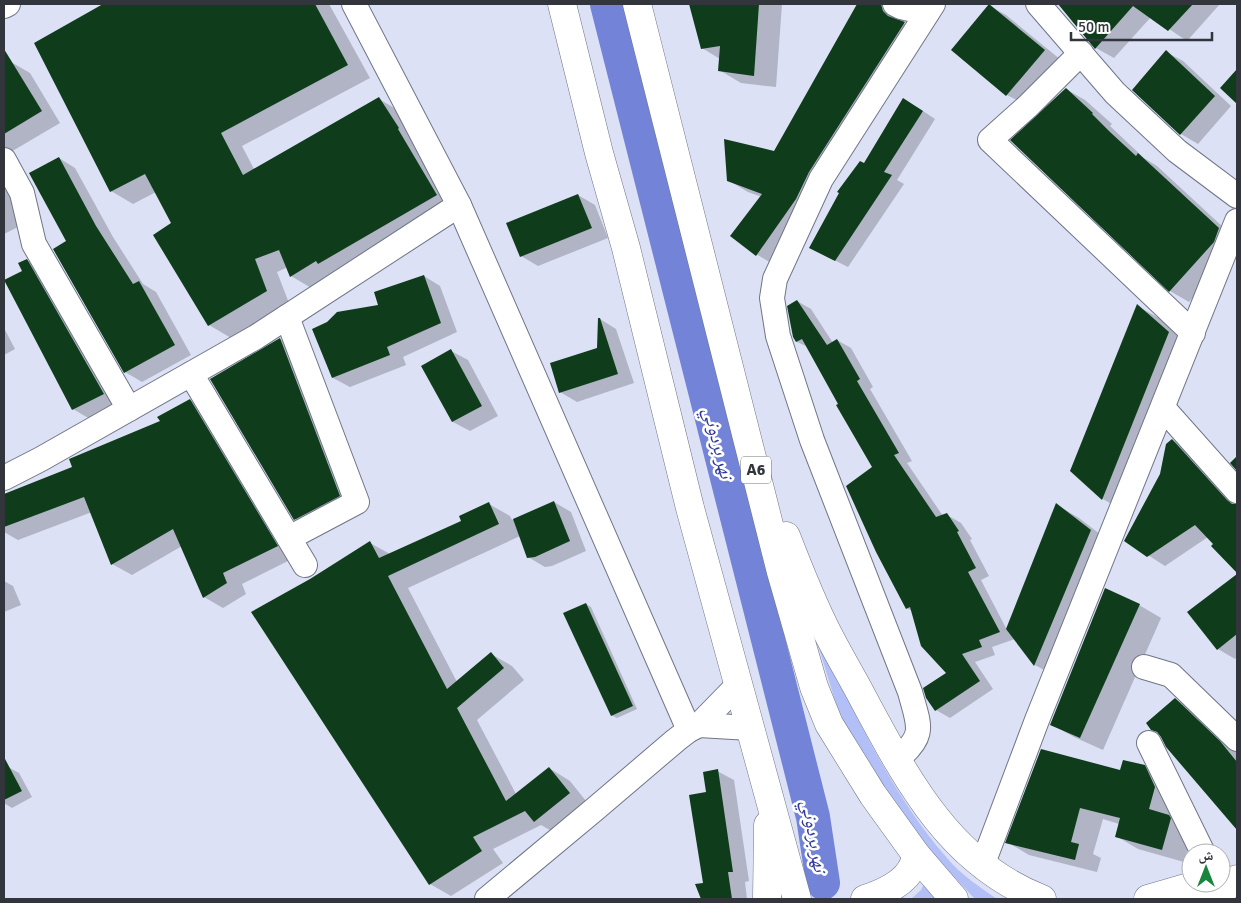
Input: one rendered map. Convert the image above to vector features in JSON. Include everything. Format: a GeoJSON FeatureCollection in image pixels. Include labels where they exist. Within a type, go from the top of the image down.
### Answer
{"type":"FeatureCollection","features":[{"type":"Feature","properties":{"kind":"highway"},"geometry":{"type":"LineString","coordinates":[[562,4],[598,153],[626,248],[690,508],[798,899]]}},
{"type":"Feature","properties":{"kind":"highway","name":"A6"},"geometry":{"type":"LineString","coordinates":[[637,4],[781,572],[814,687],[829,724],[873,795],[917,856],[954,899]]}},
{"type":"Feature","properties":{"kind":"highway"},"geometry":{"type":"LineString","coordinates":[[762,493],[780,522],[826,629],[896,760],[931,812],[950,836],[982,866],[1025,893],[1042,899]]}},
{"type":"Feature","properties":{"kind":"highway"},"geometry":{"type":"LineString","coordinates":[[760,767],[768,818],[767,899]]}},
{"type":"Feature","properties":{"kind":"highway"},"geometry":{"type":"LineString","coordinates":[[865,899],[877,895],[904,878],[917,856]]}},
{"type":"Feature","properties":{"kind":"highway"},"geometry":{"type":"LineString","coordinates":[[1210,899],[1237,879]]}},
{"type":"Feature","properties":{"kind":"highway"},"geometry":{"type":"LineString","coordinates":[[1148,899],[1181,889]]}},
{"type":"Feature","properties":{"kind":"street"},"geometry":{"type":"LineString","coordinates":[[4,6],[8,4]]}},
{"type":"Feature","properties":{"kind":"street"},"geometry":{"type":"LineString","coordinates":[[354,4],[459,205],[694,727]]}},
{"type":"Feature","properties":{"kind":"street"},"geometry":{"type":"LineString","coordinates":[[895,4],[901,7],[930,8]]}},
{"type":"Feature","properties":{"kind":"street"},"geometry":{"type":"LineString","coordinates":[[1038,4],[1115,93],[1176,151],[1237,196]]}},
{"type":"Feature","properties":{"kind":"street"},"geometry":{"type":"LineString","coordinates":[[896,760],[915,743],[918,733],[918,724],[910,692],[812,440],[778,336],[772,298],[775,279],[821,179],[930,8]]}},
{"type":"Feature","properties":{"kind":"street"},"geometry":{"type":"LineString","coordinates":[[1081,53],[1028,106],[990,140],[1193,333]]}},
{"type":"Feature","properties":{"kind":"street"},"geometry":{"type":"LineString","coordinates":[[4,160],[22,193],[34,244],[129,409]]}},
{"type":"Feature","properties":{"kind":"street"},"geometry":{"type":"LineString","coordinates":[[4,478],[256,336],[459,205]]}},
{"type":"Feature","properties":{"kind":"street"},"geometry":{"type":"LineString","coordinates":[[982,866],[1037,720],[1164,408],[1237,221]]}},
{"type":"Feature","properties":{"kind":"street"},"geometry":{"type":"LineString","coordinates":[[287,316],[357,502],[289,538]]}},
{"type":"Feature","properties":{"kind":"street"},"geometry":{"type":"LineString","coordinates":[[190,374],[304,565]]}},
{"type":"Feature","properties":{"kind":"street"},"geometry":{"type":"LineString","coordinates":[[1164,408],[1237,491]]}},
{"type":"Feature","properties":{"kind":"street"},"geometry":{"type":"LineString","coordinates":[[1144,667],[1171,675],[1237,739]]}},
{"type":"Feature","properties":{"kind":"street"},"geometry":{"type":"LineString","coordinates":[[487,899],[694,727],[739,684]]}},
{"type":"Feature","properties":{"kind":"street"},"geometry":{"type":"LineString","coordinates":[[694,727],[750,728]]}},
{"type":"Feature","properties":{"kind":"street"},"geometry":{"type":"LineString","coordinates":[[1149,744],[1197,843]]}},
{"type":"Feature","properties":{"kind":"shaded area"},"geometry":{"type":"Polygon","coordinates":[[[814,632],[858,720],[908,806],[952,864],[997,899],[975,899],[919,840],[854,742],[837,707],[814,632]]]}},
{"type":"Feature","properties":{"kind":"shaded area"},"geometry":{"type":"Polygon","coordinates":[[[925,882],[938,899],[911,899],[921,890],[925,882]]]}},
{"type":"Feature","properties":{"kind":"building"},"geometry":{"type":"Polygon","coordinates":[[[103,4],[315,4],[348,65],[221,133],[243,175],[379,97],[437,195],[318,264],[316,261],[290,277],[279,250],[255,259],[267,291],[208,326],[153,235],[171,223],[145,174],[110,192],[34,43],[103,4]]]}},
{"type":"Feature","properties":{"kind":"building"},"geometry":{"type":"Polygon","coordinates":[[[689,4],[759,4],[754,76],[718,71],[720,46],[701,49],[689,4]]]}},
{"type":"Feature","properties":{"kind":"building"},"geometry":{"type":"Polygon","coordinates":[[[857,4],[881,4],[883,11],[888,16],[905,22],[809,172],[796,199],[756,256],[730,236],[762,194],[727,181],[724,139],[774,151],[857,4]]]}},
{"type":"Feature","properties":{"kind":"building"},"geometry":{"type":"Polygon","coordinates":[[[989,4],[1045,50],[1006,96],[951,50],[989,4]]]}},
{"type":"Feature","properties":{"kind":"building"},"geometry":{"type":"Polygon","coordinates":[[[1058,4],[1193,4],[1168,31],[1133,6],[1095,49],[1058,4]]]}},
{"type":"Feature","properties":{"kind":"building"},"geometry":{"type":"Polygon","coordinates":[[[4,49],[42,111],[4,134],[4,49]]]}},
{"type":"Feature","properties":{"kind":"building"},"geometry":{"type":"Polygon","coordinates":[[[1166,50],[1215,96],[1180,135],[1132,90],[1166,50]]]}},
{"type":"Feature","properties":{"kind":"building"},"geometry":{"type":"Polygon","coordinates":[[[1237,69],[1237,104],[1220,88],[1237,69]]]}},
{"type":"Feature","properties":{"kind":"building"},"geometry":{"type":"Polygon","coordinates":[[[1066,88],[1136,156],[1138,153],[1219,228],[1214,242],[1169,292],[1010,140],[1066,88]]]}},
{"type":"Feature","properties":{"kind":"building"},"geometry":{"type":"Polygon","coordinates":[[[903,98],[923,111],[884,172],[892,175],[835,261],[809,248],[839,193],[837,192],[860,161],[864,163],[903,98]]]}},
{"type":"Feature","properties":{"kind":"building"},"geometry":{"type":"Polygon","coordinates":[[[59,157],[96,226],[133,284],[139,281],[175,345],[124,373],[53,249],[66,241],[29,173],[59,157]]]}},
{"type":"Feature","properties":{"kind":"building"},"geometry":{"type":"Polygon","coordinates":[[[578,194],[592,228],[520,257],[506,223],[578,194]]]}},
{"type":"Feature","properties":{"kind":"building"},"geometry":{"type":"Polygon","coordinates":[[[27,259],[104,394],[72,410],[4,280],[22,271],[18,263],[27,259]]]}},
{"type":"Feature","properties":{"kind":"building"},"geometry":{"type":"Polygon","coordinates":[[[424,275],[441,323],[387,347],[390,355],[332,378],[312,329],[327,322],[337,312],[378,305],[374,292],[424,275]]]}},
{"type":"Feature","properties":{"kind":"building"},"geometry":{"type":"Polygon","coordinates":[[[797,300],[827,345],[837,339],[860,379],[857,381],[899,453],[894,455],[936,517],[947,513],[959,531],[957,532],[976,568],[968,572],[1000,632],[979,640],[982,647],[962,654],[980,681],[935,711],[926,698],[923,688],[946,673],[921,646],[910,607],[906,609],[876,552],[846,486],[872,467],[836,405],[838,404],[802,339],[796,342],[793,337],[787,306],[797,300]]]}},
{"type":"Feature","properties":{"kind":"building"},"geometry":{"type":"Polygon","coordinates":[[[1137,304],[1169,332],[1102,500],[1070,471],[1137,304]]]}},
{"type":"Feature","properties":{"kind":"building"},"geometry":{"type":"Polygon","coordinates":[[[598,318],[600,318],[618,374],[559,393],[550,363],[597,348],[598,318]]]}},
{"type":"Feature","properties":{"kind":"building"},"geometry":{"type":"Polygon","coordinates":[[[280,338],[340,496],[294,520],[210,379],[280,338]]]}},
{"type":"Feature","properties":{"kind":"building"},"geometry":{"type":"Polygon","coordinates":[[[451,349],[482,406],[452,422],[421,366],[451,349]]]}},
{"type":"Feature","properties":{"kind":"building"},"geometry":{"type":"Polygon","coordinates":[[[190,399],[278,546],[223,573],[227,583],[203,598],[173,529],[111,565],[84,497],[4,527],[4,494],[72,467],[69,459],[160,421],[157,417],[190,399]]]}},
{"type":"Feature","properties":{"kind":"building"},"geometry":{"type":"Polygon","coordinates":[[[1172,439],[1227,500],[1232,504],[1237,504],[1237,573],[1211,546],[1213,544],[1195,525],[1147,557],[1124,541],[1160,474],[1166,444],[1172,439]]]}},
{"type":"Feature","properties":{"kind":"building"},"geometry":{"type":"Polygon","coordinates":[[[1237,456],[1237,471],[1230,463],[1237,456]]]}},
{"type":"Feature","properties":{"kind":"building"},"geometry":{"type":"Polygon","coordinates":[[[554,501],[570,541],[535,557],[527,558],[513,519],[554,501]]]}},
{"type":"Feature","properties":{"kind":"building"},"geometry":{"type":"Polygon","coordinates":[[[489,502],[499,524],[388,576],[447,689],[491,652],[504,668],[457,708],[506,801],[549,767],[570,793],[534,822],[525,811],[473,837],[482,851],[429,885],[251,612],[310,579],[370,541],[379,558],[461,521],[459,516],[489,502]]]}},
{"type":"Feature","properties":{"kind":"building"},"geometry":{"type":"Polygon","coordinates":[[[1056,503],[1091,530],[1034,666],[1006,629],[1056,503]]]}},
{"type":"Feature","properties":{"kind":"building"},"geometry":{"type":"Polygon","coordinates":[[[1237,574],[1237,634],[1217,650],[1187,612],[1237,574]]]}},
{"type":"Feature","properties":{"kind":"building"},"geometry":{"type":"Polygon","coordinates":[[[1105,588],[1140,604],[1080,738],[1050,725],[1105,588]]]}},
{"type":"Feature","properties":{"kind":"building"},"geometry":{"type":"Polygon","coordinates":[[[586,603],[633,706],[611,716],[563,613],[586,603]]]}},
{"type":"Feature","properties":{"kind":"building"},"geometry":{"type":"Polygon","coordinates":[[[1175,698],[1220,741],[1237,762],[1237,830],[1166,747],[1157,732],[1151,730],[1146,723],[1175,698]]]}},
{"type":"Feature","properties":{"kind":"building"},"geometry":{"type":"Polygon","coordinates":[[[1041,749],[1120,770],[1123,760],[1145,765],[1155,787],[1149,809],[1169,815],[1171,818],[1162,850],[1115,837],[1120,818],[1080,808],[1071,842],[1079,844],[1075,860],[1005,843],[1041,749]]]}},
{"type":"Feature","properties":{"kind":"building"},"geometry":{"type":"Polygon","coordinates":[[[4,757],[22,791],[4,800],[4,757]]]}},
{"type":"Feature","properties":{"kind":"building"},"geometry":{"type":"Polygon","coordinates":[[[718,769],[733,872],[728,872],[732,899],[701,899],[695,884],[703,883],[689,795],[706,792],[703,772],[718,769]]]}},
{"type":"Feature","properties":{"kind":"waterway","name":"نهر بردوني"},"geometry":{"type":"LineString","coordinates":[[607,4],[813,817],[823,883]]}}]}
